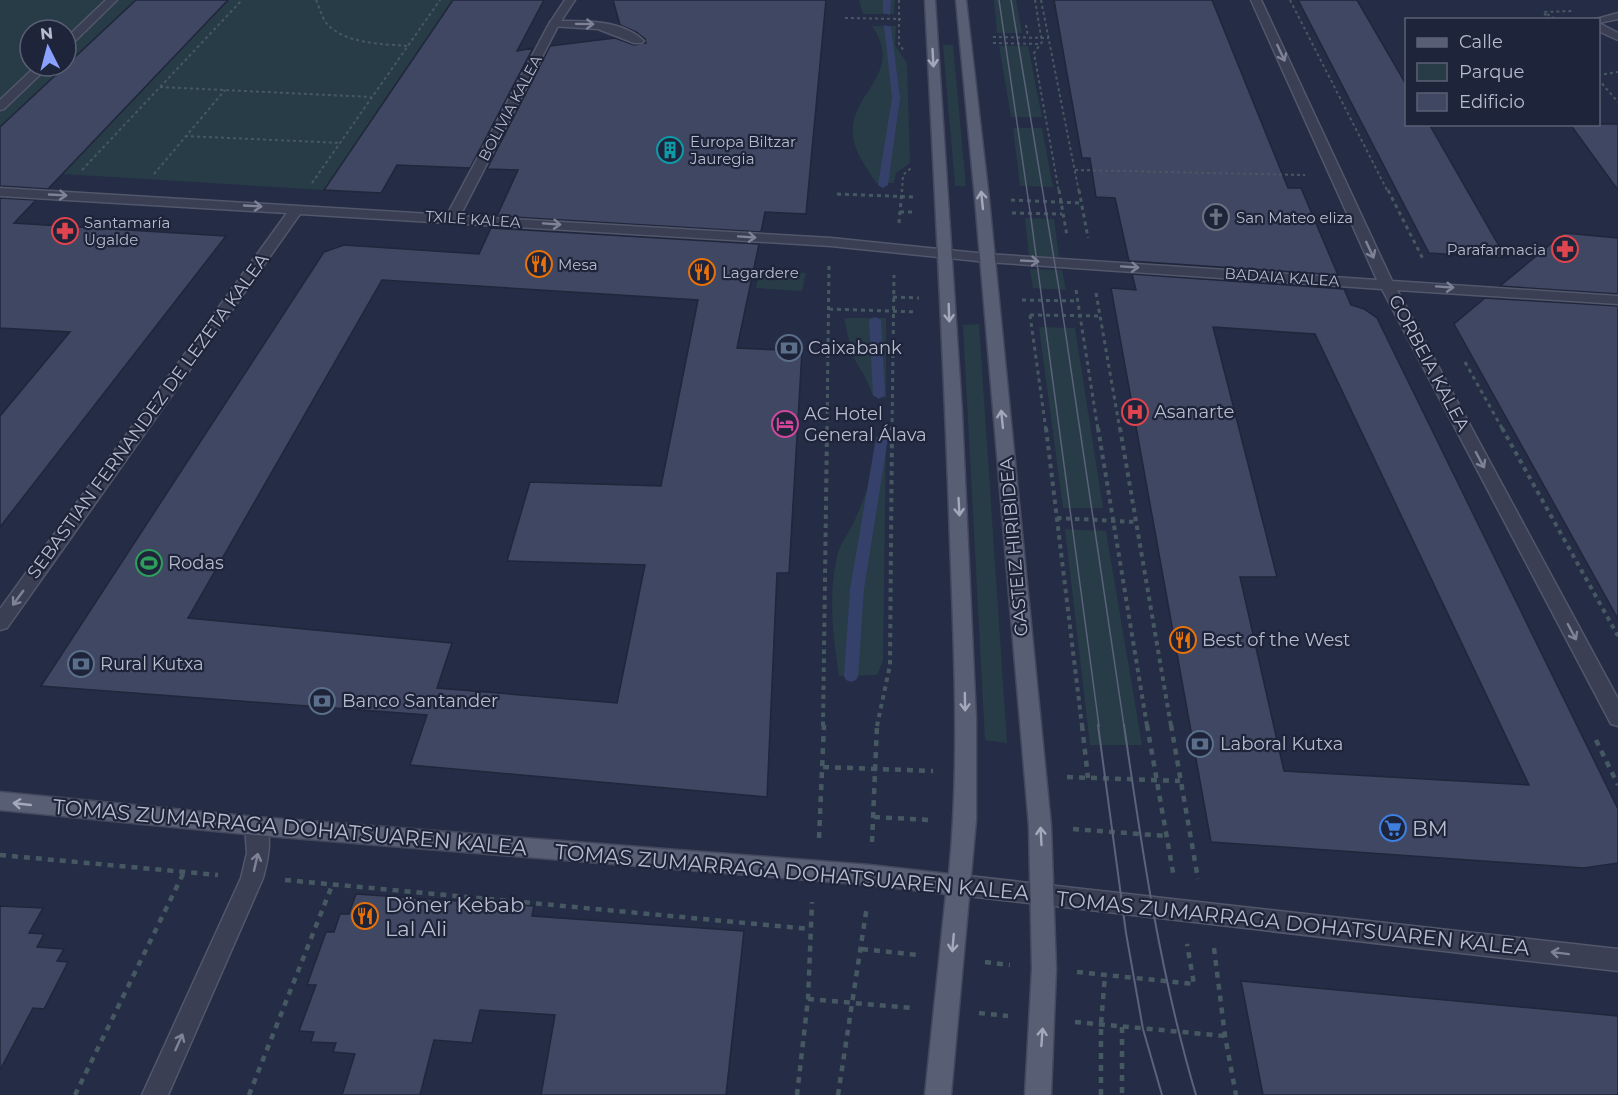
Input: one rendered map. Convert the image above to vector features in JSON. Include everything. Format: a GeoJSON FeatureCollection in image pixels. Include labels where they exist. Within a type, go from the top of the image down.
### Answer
{"type":"FeatureCollection","features":[{"type":"Feature","properties":{"kind":"main road"},"geometry":{"type":"LineString","coordinates":[[930,0],[946,254],[962,579],[966,719],[965,820],[938,1095]]}},
{"type":"Feature","properties":{"kind":"main road","name":"GASTEIZ HIRIBIDEA"},"geometry":{"type":"LineString","coordinates":[[961,0],[1040,826],[1044,895],[1044,969],[1038,1095]]}},
{"type":"Feature","properties":{"kind":"main road","name":"TOMAS ZUMARRAGA DOHATSUAREN KALEA"},"geometry":{"type":"LineString","coordinates":[[0,801],[256,826],[870,875],[959,885]]}},
{"type":"Feature","properties":{"kind":"street"},"geometry":{"type":"LineString","coordinates":[[78,33],[112,0]]}},
{"type":"Feature","properties":{"kind":"street","name":"BOLIVIA KALEA"},"geometry":{"type":"LineString","coordinates":[[452,218],[554,24],[570,0]]}},
{"type":"Feature","properties":{"kind":"street","name":"GORBEIA KALEA"},"geometry":{"type":"LineString","coordinates":[[1256,0],[1387,284],[1618,718]]}},
{"type":"Feature","properties":{"kind":"street"},"geometry":{"type":"LineString","coordinates":[[561,12],[599,14],[612,19],[616,28]]}},
{"type":"Feature","properties":{"kind":"street"},"geometry":{"type":"LineString","coordinates":[[1600,20],[1618,16]]}},
{"type":"Feature","properties":{"kind":"street"},"geometry":{"type":"LineString","coordinates":[[554,24],[596,24],[616,28],[638,41]]}},
{"type":"Feature","properties":{"kind":"street"},"geometry":{"type":"LineString","coordinates":[[1600,27],[1618,37]]}},
{"type":"Feature","properties":{"kind":"street"},"geometry":{"type":"LineString","coordinates":[[0,106],[30,78]]}},
{"type":"Feature","properties":{"kind":"street","name":"TXILE KALEA"},"geometry":{"type":"LineString","coordinates":[[0,192],[895,246],[946,254]]}},
{"type":"Feature","properties":{"kind":"street","name":"SEBASTIAN FERNANDEZ DE LEZETA KALEA"},"geometry":{"type":"LineString","coordinates":[[0,623],[297,209]]}},
{"type":"Feature","properties":{"kind":"street","name":"BADAIA KALEA"},"geometry":{"type":"LineString","coordinates":[[946,254],[1618,300]]}},
{"type":"Feature","properties":{"kind":"street"},"geometry":{"type":"LineString","coordinates":[[155,1095],[252,878],[258,853],[256,826]]}},
{"type":"Feature","properties":{"kind":"street","name":"TOMAS ZUMARRAGA DOHATSUAREN KALEA"},"geometry":{"type":"LineString","coordinates":[[959,885],[1618,960]]}},
{"type":"Feature","properties":{"kind":"path"},"geometry":{"type":"LineString","coordinates":[[81,171],[242,0]]}},
{"type":"Feature","properties":{"kind":"path"},"geometry":{"type":"LineString","coordinates":[[316,0],[327,24],[340,32],[358,40],[408,46]]}},
{"type":"Feature","properties":{"kind":"path"},"geometry":{"type":"LineString","coordinates":[[311,185],[440,0]]}},
{"type":"Feature","properties":{"kind":"path"},"geometry":{"type":"LineString","coordinates":[[899,0],[899,44],[910,57]]}},
{"type":"Feature","properties":{"kind":"path"},"geometry":{"type":"LineString","coordinates":[[1035,0],[1042,42],[1034,53],[1072,263],[1130,627],[1194,984]]}},
{"type":"Feature","properties":{"kind":"path"},"geometry":{"type":"LineString","coordinates":[[1041,0],[1092,264],[1193,858]]}},
{"type":"Feature","properties":{"kind":"path"},"geometry":{"type":"LineString","coordinates":[[1290,0],[1436,287]]}},
{"type":"Feature","properties":{"kind":"path"},"geometry":{"type":"LineString","coordinates":[[1543,12],[1574,11]]}},
{"type":"Feature","properties":{"kind":"path"},"geometry":{"type":"LineString","coordinates":[[1543,12],[1548,18]]}},
{"type":"Feature","properties":{"kind":"path"},"geometry":{"type":"LineString","coordinates":[[1543,12],[1554,18]]}},
{"type":"Feature","properties":{"kind":"path"},"geometry":{"type":"LineString","coordinates":[[845,18],[906,19]]}},
{"type":"Feature","properties":{"kind":"path"},"geometry":{"type":"LineString","coordinates":[[1026,25],[1028,37]]}},
{"type":"Feature","properties":{"kind":"path"},"geometry":{"type":"LineString","coordinates":[[1600,77],[1618,72]]}},
{"type":"Feature","properties":{"kind":"path"},"geometry":{"type":"LineString","coordinates":[[1600,78],[1618,102]]}},
{"type":"Feature","properties":{"kind":"path"},"geometry":{"type":"LineString","coordinates":[[159,87],[372,97]]}},
{"type":"Feature","properties":{"kind":"path"},"geometry":{"type":"LineString","coordinates":[[153,175],[225,89]]}},
{"type":"Feature","properties":{"kind":"path"},"geometry":{"type":"LineString","coordinates":[[185,136],[340,143]]}},
{"type":"Feature","properties":{"kind":"path"},"geometry":{"type":"LineString","coordinates":[[874,817],[877,718],[890,665],[895,246],[903,175],[916,164]]}},
{"type":"Feature","properties":{"kind":"path"},"geometry":{"type":"LineString","coordinates":[[1075,170],[1305,175]]}},
{"type":"Feature","properties":{"kind":"path"},"geometry":{"type":"LineString","coordinates":[[820,823],[823,767],[829,267]]}},
{"type":"Feature","properties":{"kind":"path"},"geometry":{"type":"LineString","coordinates":[[1030,315],[1088,778]]}},
{"type":"Feature","properties":{"kind":"path"},"geometry":{"type":"LineString","coordinates":[[1464,360],[1618,636]]}},
{"type":"Feature","properties":{"kind":"path"},"geometry":{"type":"LineString","coordinates":[[1057,518],[1136,522]]}},
{"type":"Feature","properties":{"kind":"path"},"geometry":{"type":"LineString","coordinates":[[0,855],[184,872],[75,1095]]}},
{"type":"Feature","properties":{"kind":"path"},"geometry":{"type":"LineString","coordinates":[[249,1095],[333,883],[810,929],[808,999],[797,1095]]}},
{"type":"Feature","properties":{"kind":"path"},"geometry":{"type":"LineString","coordinates":[[838,1095],[862,949]]}},
{"type":"Feature","properties":{"kind":"path"},"geometry":{"type":"LineString","coordinates":[[1217,959],[1225,1036],[1236,1095]]}},
{"type":"Feature","properties":{"kind":"path"},"geometry":{"type":"LineString","coordinates":[[1101,1095],[1101,1024],[1105,975]]}},
{"type":"Feature","properties":{"kind":"path"},"geometry":{"type":"LineString","coordinates":[[1122,1027],[1122,1095]]}},
{"type":"Feature","properties":{"kind":"green space"},"geometry":{"type":"Polygon","coordinates":[[[0,0],[136,0],[78,54],[78,18],[18,18],[18,78],[52,78],[0,127],[0,0]]]}},
{"type":"Feature","properties":{"kind":"green space"},"geometry":{"type":"Polygon","coordinates":[[[228,0],[453,0],[324,190],[62,174],[228,0]]]}},
{"type":"Feature","properties":{"kind":"green space"},"geometry":{"type":"Polygon","coordinates":[[[859,0],[895,0],[894,14],[863,14],[859,0]]]}},
{"type":"Feature","properties":{"kind":"green space"},"geometry":{"type":"Polygon","coordinates":[[[994,0],[1016,0],[1022,33],[997,33],[994,0]]]}},
{"type":"Feature","properties":{"kind":"green space"},"geometry":{"type":"Polygon","coordinates":[[[872,26],[896,26],[895,45],[907,63],[910,163],[896,173],[894,183],[876,183],[854,142],[853,125],[857,111],[879,72],[882,59],[881,44],[872,26]]]}},
{"type":"Feature","properties":{"kind":"green space"},"geometry":{"type":"Polygon","coordinates":[[[943,45],[953,45],[966,186],[955,186],[943,45]]]}},
{"type":"Feature","properties":{"kind":"green space"},"geometry":{"type":"Polygon","coordinates":[[[999,46],[1028,46],[1042,117],[1011,117],[999,46]]]}},
{"type":"Feature","properties":{"kind":"green space"},"geometry":{"type":"Polygon","coordinates":[[[1013,128],[1042,128],[1053,187],[1020,186],[1013,128]]]}},
{"type":"Feature","properties":{"kind":"green space"},"geometry":{"type":"Polygon","coordinates":[[[1025,218],[1054,219],[1059,257],[1029,256],[1025,218]]]}},
{"type":"Feature","properties":{"kind":"green space"},"geometry":{"type":"Polygon","coordinates":[[[1030,269],[1062,270],[1066,290],[1033,288],[1030,269]]]}},
{"type":"Feature","properties":{"kind":"green space"},"geometry":{"type":"Polygon","coordinates":[[[760,270],[806,273],[802,291],[756,288],[760,270]]]}},
{"type":"Feature","properties":{"kind":"green space"},"geometry":{"type":"Polygon","coordinates":[[[844,318],[886,318],[886,398],[873,396],[852,355],[844,318]]]}},
{"type":"Feature","properties":{"kind":"green space"},"geometry":{"type":"Polygon","coordinates":[[[979,324],[1007,743],[985,740],[963,325],[979,324]]]}},
{"type":"Feature","properties":{"kind":"green space"},"geometry":{"type":"Polygon","coordinates":[[[1039,327],[1075,328],[1103,508],[1063,508],[1039,327]]]}},
{"type":"Feature","properties":{"kind":"green space"},"geometry":{"type":"Polygon","coordinates":[[[886,435],[883,661],[877,675],[839,676],[833,631],[834,572],[840,548],[853,524],[866,491],[874,460],[876,436],[886,435]]]}},
{"type":"Feature","properties":{"kind":"green space"},"geometry":{"type":"Polygon","coordinates":[[[1065,529],[1106,531],[1142,745],[1090,745],[1065,529]]]}},
{"type":"Feature","properties":{"kind":"building"},"geometry":{"type":"Polygon","coordinates":[[[136,0],[228,0],[48,189],[0,186],[0,127],[52,78],[78,78],[78,54],[136,0]]]}},
{"type":"Feature","properties":{"kind":"building"},"geometry":{"type":"Polygon","coordinates":[[[453,0],[544,0],[517,51],[533,48],[470,168],[397,165],[381,193],[324,190],[453,0]]]}},
{"type":"Feature","properties":{"kind":"building","name":"Europa Biltzar Jauregia"},"geometry":{"type":"Polygon","coordinates":[[[613,0],[826,0],[806,214],[765,212],[761,232],[497,216],[518,170],[487,169],[550,46],[615,38],[634,45],[646,43],[645,39],[636,32],[620,25],[613,0]]]}},
{"type":"Feature","properties":{"kind":"building"},"geometry":{"type":"Polygon","coordinates":[[[1054,0],[1212,0],[1288,188],[1301,188],[1338,275],[1129,261],[1115,198],[1096,197],[1090,158],[1082,158],[1054,0]]]}},
{"type":"Feature","properties":{"kind":"building"},"geometry":{"type":"Polygon","coordinates":[[[1298,0],[1357,0],[1405,83],[1405,126],[1430,126],[1506,258],[1429,253],[1298,0]]]}},
{"type":"Feature","properties":{"kind":"building"},"geometry":{"type":"Polygon","coordinates":[[[1618,124],[1618,190],[1571,126],[1618,124]]]}},
{"type":"Feature","properties":{"kind":"building"},"geometry":{"type":"Polygon","coordinates":[[[0,198],[36,200],[14,223],[226,236],[0,527],[0,416],[70,332],[0,328],[0,198]]]}},
{"type":"Feature","properties":{"kind":"building"},"geometry":{"type":"Polygon","coordinates":[[[491,228],[759,244],[737,348],[802,351],[789,573],[777,573],[767,797],[410,765],[427,715],[41,686],[324,252],[344,245],[479,254],[491,228]],[[382,280],[188,618],[452,643],[437,688],[617,703],[645,565],[507,561],[530,482],[661,486],[698,300],[382,280]]]}},
{"type":"Feature","properties":{"kind":"building"},"geometry":{"type":"Polygon","coordinates":[[[1564,233],[1618,238],[1618,294],[1500,286],[1564,233]]]}},
{"type":"Feature","properties":{"kind":"building"},"geometry":{"type":"Polygon","coordinates":[[[1132,274],[1344,289],[1351,305],[1364,309],[1377,318],[1618,809],[1618,863],[1584,868],[1211,842],[1111,288],[1136,290],[1132,274]],[[1213,327],[1277,577],[1240,577],[1284,771],[1529,785],[1315,334],[1213,327]]]}},
{"type":"Feature","properties":{"kind":"building"},"geometry":{"type":"Polygon","coordinates":[[[1485,298],[1618,306],[1618,619],[1454,324],[1485,298]]]}},
{"type":"Feature","properties":{"kind":"building"},"geometry":{"type":"Polygon","coordinates":[[[356,894],[534,906],[532,916],[744,931],[726,1095],[541,1095],[555,1015],[480,1010],[472,1043],[434,1040],[420,1095],[342,1095],[355,1054],[333,1052],[336,1043],[311,1042],[314,1032],[299,1031],[316,985],[307,985],[326,932],[334,932],[340,914],[349,914],[356,894]]]}},
{"type":"Feature","properties":{"kind":"building"},"geometry":{"type":"Polygon","coordinates":[[[0,906],[43,908],[29,933],[44,934],[37,947],[64,949],[57,961],[68,962],[44,1009],[33,1008],[0,1070],[0,906]]]}},
{"type":"Feature","properties":{"kind":"building"},"geometry":{"type":"Polygon","coordinates":[[[1241,981],[1618,1016],[1618,1095],[1263,1095],[1241,981]]]}},
{"type":"Feature","properties":{"kind":"waterway"},"geometry":{"type":"LineString","coordinates":[[887,0],[887,13]]}},
{"type":"Feature","properties":{"kind":"waterway"},"geometry":{"type":"LineString","coordinates":[[883,185],[896,98],[887,27]]}},
{"type":"Feature","properties":{"kind":"waterway"},"geometry":{"type":"LineString","coordinates":[[875,320],[879,395]]}},
{"type":"Feature","properties":{"kind":"waterway"},"geometry":{"type":"LineString","coordinates":[[851,676],[857,589],[882,438]]}},
{"type":"Feature","properties":{"kind":"tram line"},"geometry":{"type":"LineString","coordinates":[[999,0],[1031,218],[1099,726]]}},
{"type":"Feature","properties":{"kind":"tram line"},"geometry":{"type":"LineString","coordinates":[[1011,0],[1059,289],[1124,726]]}},
{"type":"Feature","properties":{"kind":"tram line"},"geometry":{"type":"LineString","coordinates":[[1098,725],[1126,933],[1143,1029],[1162,1095]]}},
{"type":"Feature","properties":{"kind":"tram line"},"geometry":{"type":"LineString","coordinates":[[1124,725],[1145,865],[1162,958],[1196,1095]]}},
{"type":"Feature","properties":{"kind":"place","name":"Europa Biltzar Jauregia"},"geometry":{"type":"Point","coordinates":[670,150]}},
{"type":"Feature","properties":{"kind":"place","name":"San Mateo eliza"},"geometry":{"type":"Point","coordinates":[1216,217]}},
{"type":"Feature","properties":{"kind":"place","name":"Santamaría Ugalde"},"geometry":{"type":"Point","coordinates":[65,231]}},
{"type":"Feature","properties":{"kind":"place","name":"Parafarmacia"},"geometry":{"type":"Point","coordinates":[1565,249]}},
{"type":"Feature","properties":{"kind":"place","name":"Mesa"},"geometry":{"type":"Point","coordinates":[539,264]}},
{"type":"Feature","properties":{"kind":"place","name":"Lagardere"},"geometry":{"type":"Point","coordinates":[702,272]}},
{"type":"Feature","properties":{"kind":"place","name":"Caixabank"},"geometry":{"type":"Point","coordinates":[789,348]}},
{"type":"Feature","properties":{"kind":"place","name":"Asanarte"},"geometry":{"type":"Point","coordinates":[1135,412]}},
{"type":"Feature","properties":{"kind":"place","name":"AC Hotel General Álava"},"geometry":{"type":"Point","coordinates":[785,424]}},
{"type":"Feature","properties":{"kind":"place","name":"Rodas"},"geometry":{"type":"Point","coordinates":[149,563]}},
{"type":"Feature","properties":{"kind":"place","name":"Best of the West"},"geometry":{"type":"Point","coordinates":[1183,640]}},
{"type":"Feature","properties":{"kind":"place","name":"Rural Kutxa"},"geometry":{"type":"Point","coordinates":[81,664]}},
{"type":"Feature","properties":{"kind":"place","name":"Banco Santander"},"geometry":{"type":"Point","coordinates":[322,701]}},
{"type":"Feature","properties":{"kind":"place","name":"Laboral Kutxa"},"geometry":{"type":"Point","coordinates":[1200,744]}},
{"type":"Feature","properties":{"kind":"place","name":"BM"},"geometry":{"type":"Point","coordinates":[1393,828]}},
{"type":"Feature","properties":{"kind":"place","name":"Döner Kebab Lal Ali"},"geometry":{"type":"Point","coordinates":[365,916]}}]}
